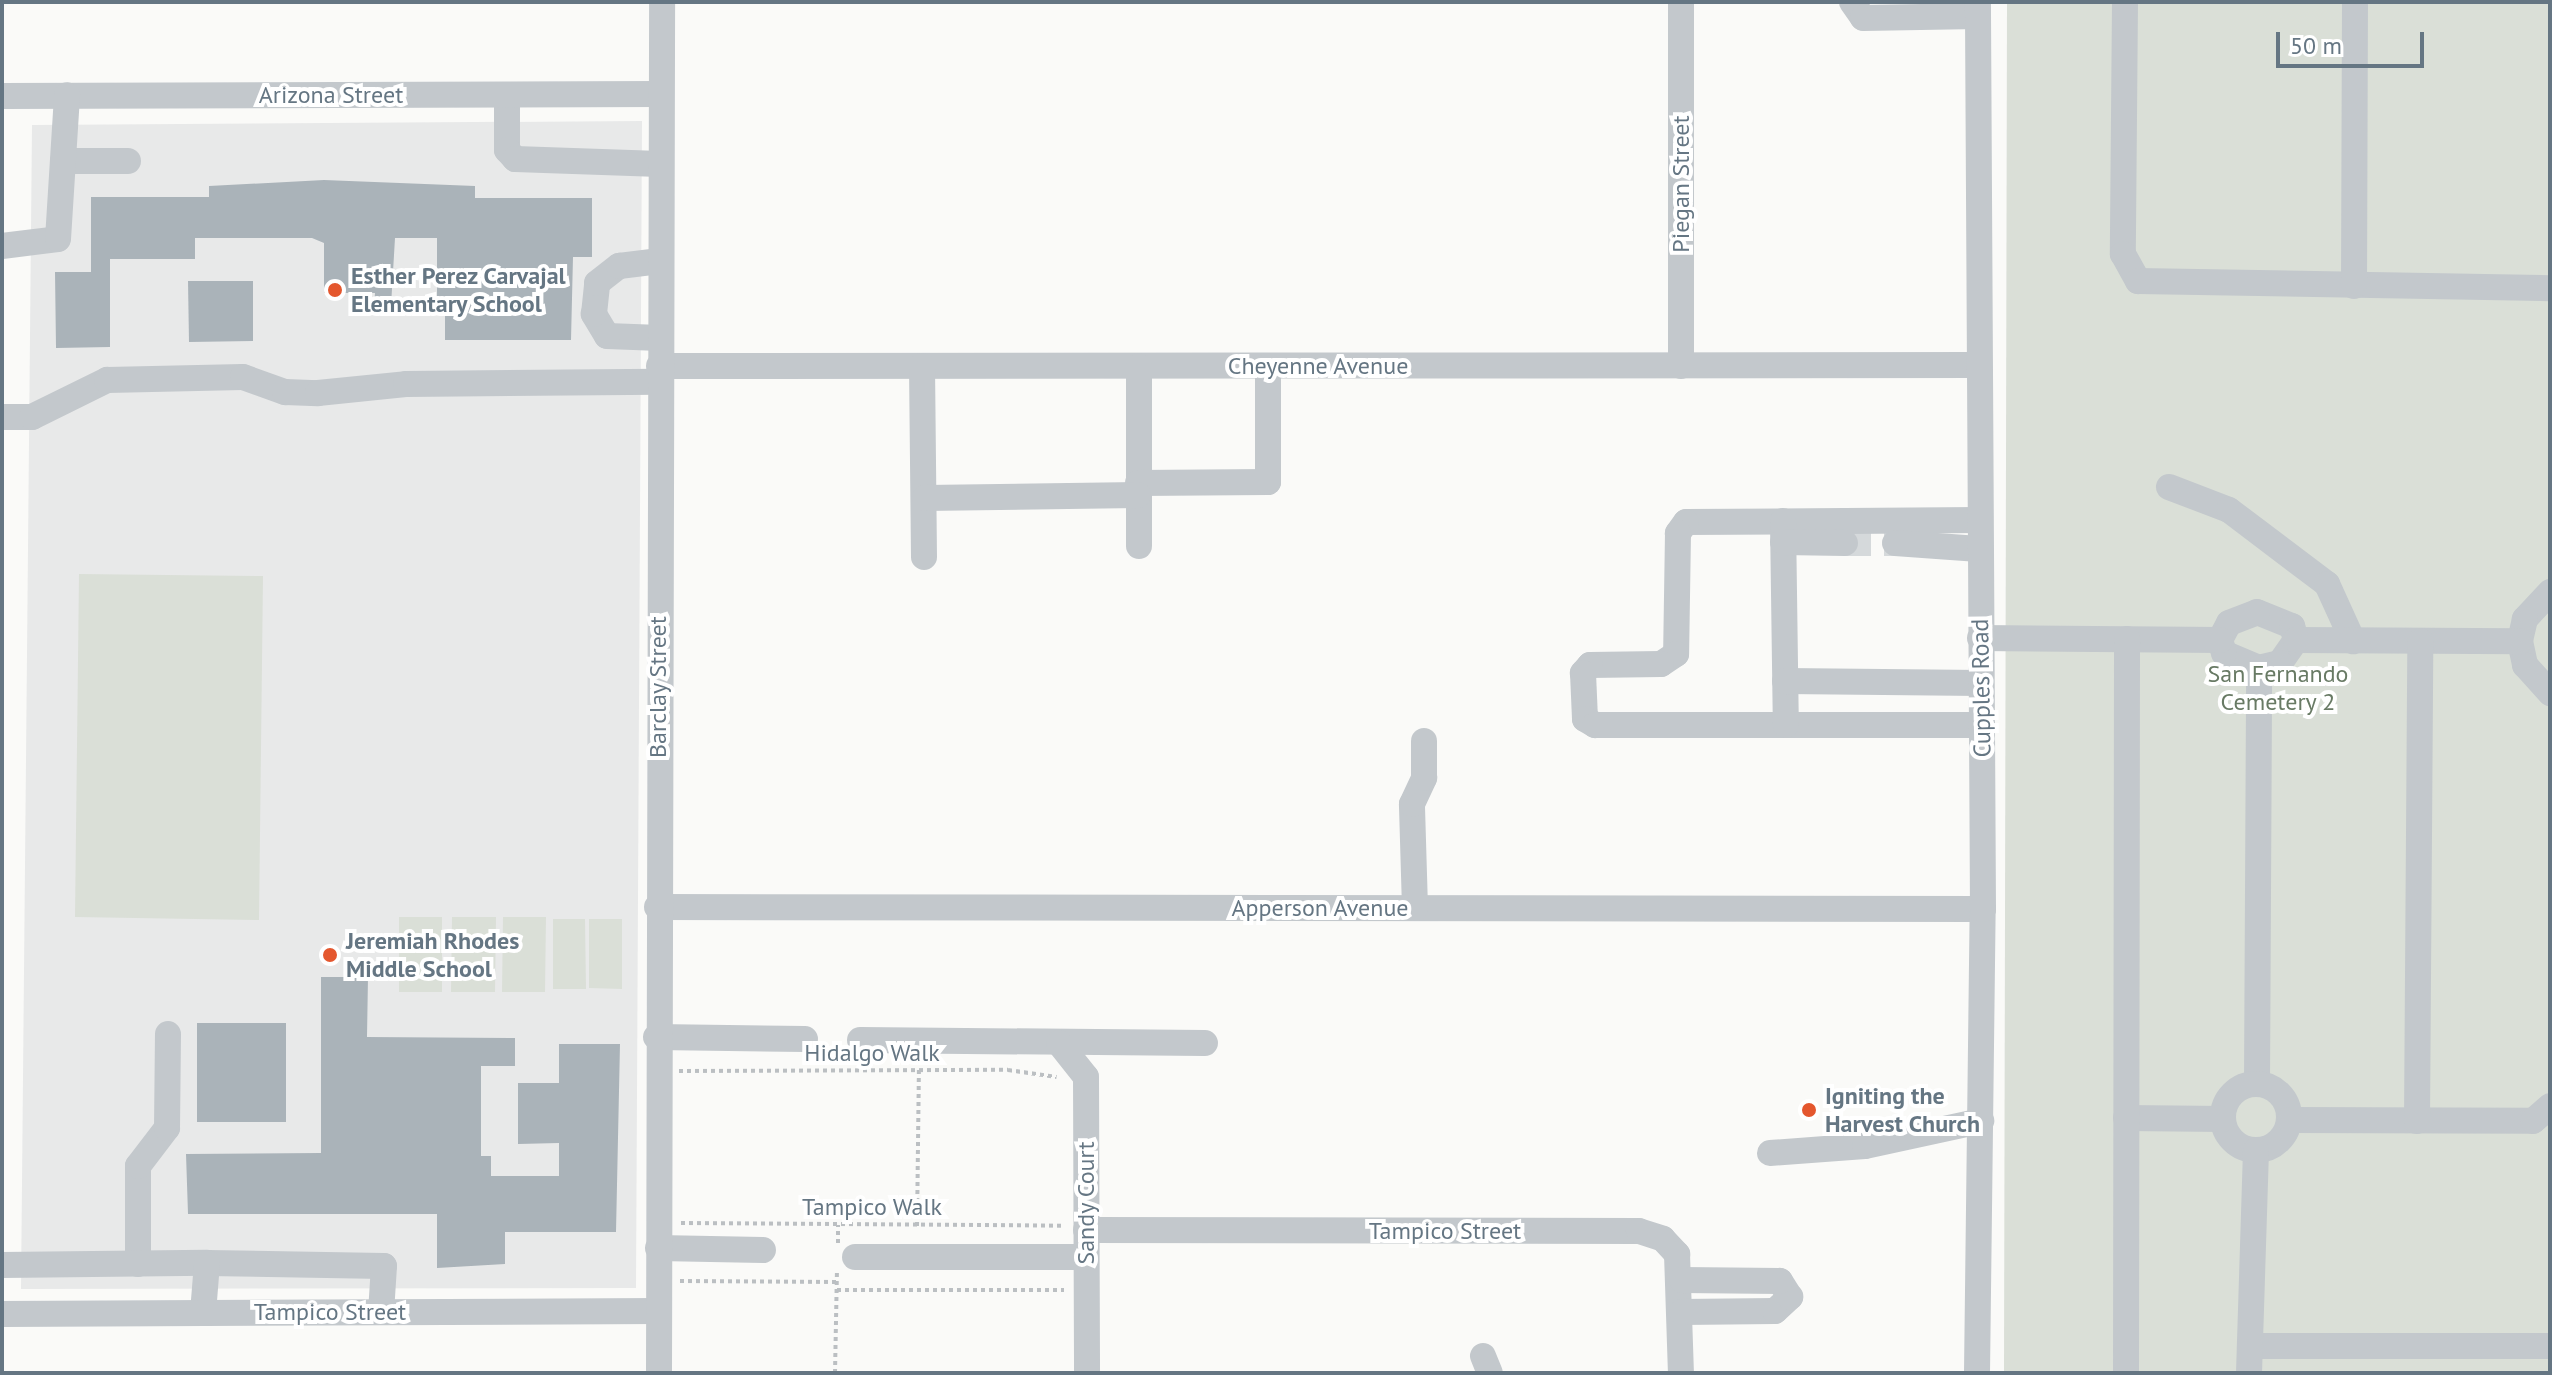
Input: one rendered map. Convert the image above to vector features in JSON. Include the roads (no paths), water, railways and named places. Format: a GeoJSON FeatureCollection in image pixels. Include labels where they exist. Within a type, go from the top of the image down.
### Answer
{"type":"FeatureCollection","features":[{"type":"Feature","properties":{"kind":"street","name":"Barclay Street"},"geometry":{"type":"LineString","coordinates":[[659,1373],[656,1037],[662,2]]}},
{"type":"Feature","properties":{"kind":"street","name":"Piegan Street"},"geometry":{"type":"LineString","coordinates":[[1681,2],[1681,366]]}},
{"type":"Feature","properties":{"kind":"street"},"geometry":{"type":"LineString","coordinates":[[1852,2],[1863,18],[1941,9],[1978,9]]}},
{"type":"Feature","properties":{"kind":"street"},"geometry":{"type":"LineString","coordinates":[[2125,2],[2128,269],[2157,285],[2550,288]]}},
{"type":"Feature","properties":{"kind":"street"},"geometry":{"type":"LineString","coordinates":[[2354,286],[2355,2]]}},
{"type":"Feature","properties":{"kind":"street","name":"Cupples Road"},"geometry":{"type":"LineString","coordinates":[[1977,1373],[1983,909],[1977,365],[1978,9]]}},
{"type":"Feature","properties":{"kind":"street","name":"Arizona Street"},"geometry":{"type":"LineString","coordinates":[[2,96],[660,94]]}},
{"type":"Feature","properties":{"kind":"street"},"geometry":{"type":"LineString","coordinates":[[2,246],[58,239],[67,95]]}},
{"type":"Feature","properties":{"kind":"street"},"geometry":{"type":"LineString","coordinates":[[507,95],[507,150],[515,159],[660,164]]}},
{"type":"Feature","properties":{"kind":"street"},"geometry":{"type":"LineString","coordinates":[[63,161],[128,161]]}},
{"type":"Feature","properties":{"kind":"street"},"geometry":{"type":"LineString","coordinates":[[660,261],[619,266],[597,283],[594,314],[607,336],[660,338]]}},
{"type":"Feature","properties":{"kind":"street","name":"Cheyenne Avenue"},"geometry":{"type":"LineString","coordinates":[[2,417],[32,417],[107,380],[243,377],[285,392],[318,393],[406,384],[922,366],[1977,365]]}},
{"type":"Feature","properties":{"kind":"street"},"geometry":{"type":"LineString","coordinates":[[922,366],[924,557]]}},
{"type":"Feature","properties":{"kind":"street"},"geometry":{"type":"LineString","coordinates":[[1139,366],[1139,546]]}},
{"type":"Feature","properties":{"kind":"street"},"geometry":{"type":"LineString","coordinates":[[925,498],[1268,482],[1268,366]]}},
{"type":"Feature","properties":{"kind":"street"},"geometry":{"type":"LineString","coordinates":[[2169,487],[2229,510],[2327,584],[2353,641]]}},
{"type":"Feature","properties":{"kind":"street"},"geometry":{"type":"LineString","coordinates":[[1783,532],[1979,520]]}},
{"type":"Feature","properties":{"kind":"street"},"geometry":{"type":"LineString","coordinates":[[1845,543],[1783,532],[1680,526],[1676,654],[1661,664],[1590,665],[1583,673],[1585,719],[1595,725],[1981,725]]}},
{"type":"Feature","properties":{"kind":"street"},"geometry":{"type":"LineString","coordinates":[[1783,532],[1786,725]]}},
{"type":"Feature","properties":{"kind":"street"},"geometry":{"type":"LineString","coordinates":[[1895,543],[1979,549]]}},
{"type":"Feature","properties":{"kind":"street"},"geometry":{"type":"LineString","coordinates":[[2550,592],[2525,619],[2520,641],[2525,665],[2550,693]]}},
{"type":"Feature","properties":{"kind":"street"},"geometry":{"type":"LineString","coordinates":[[2220,640],[2229,623],[2257,612],[2292,626],[2296,640]]}},
{"type":"Feature","properties":{"kind":"street"},"geometry":{"type":"LineString","coordinates":[[1980,638],[2220,640]]}},
{"type":"Feature","properties":{"kind":"street"},"geometry":{"type":"LineString","coordinates":[[2126,1373],[2127,639]]}},
{"type":"Feature","properties":{"kind":"street"},"geometry":{"type":"LineString","coordinates":[[2220,640],[2231,658],[2259,668],[2280,663],[2296,640]]}},
{"type":"Feature","properties":{"kind":"street"},"geometry":{"type":"LineString","coordinates":[[2296,640],[2520,641]]}},
{"type":"Feature","properties":{"kind":"street"},"geometry":{"type":"LineString","coordinates":[[2417,1121],[2420,641]]}},
{"type":"Feature","properties":{"kind":"street"},"geometry":{"type":"LineString","coordinates":[[2257,1083],[2259,668]]}},
{"type":"Feature","properties":{"kind":"street"},"geometry":{"type":"LineString","coordinates":[[1785,681],[1981,683]]}},
{"type":"Feature","properties":{"kind":"street"},"geometry":{"type":"LineString","coordinates":[[1415,908],[1412,804],[1424,778],[1424,741]]}},
{"type":"Feature","properties":{"kind":"street","name":"Apperson Avenue"},"geometry":{"type":"LineString","coordinates":[[657,907],[1983,909]]}},
{"type":"Feature","properties":{"kind":"street"},"geometry":{"type":"LineString","coordinates":[[138,1264],[138,1166],[167,1128],[168,1034]]}},
{"type":"Feature","properties":{"kind":"street"},"geometry":{"type":"LineString","coordinates":[[656,1037],[805,1039]]}},
{"type":"Feature","properties":{"kind":"street"},"geometry":{"type":"LineString","coordinates":[[860,1040],[1205,1043]]}},
{"type":"Feature","properties":{"kind":"street","name":"Sandy Court"},"geometry":{"type":"LineString","coordinates":[[1059,1043],[1086,1077],[1087,1373]]}},
{"type":"Feature","properties":{"kind":"street"},"geometry":{"type":"LineString","coordinates":[[2257,1083],[2285,1099],[2290,1120],[2279,1142],[2256,1150],[2233,1141],[2223,1119],[2236,1090],[2257,1083]]}},
{"type":"Feature","properties":{"kind":"street"},"geometry":{"type":"LineString","coordinates":[[2290,1120],[2533,1121],[2550,1106]]}},
{"type":"Feature","properties":{"kind":"street"},"geometry":{"type":"LineString","coordinates":[[2126,1118],[2223,1119]]}},
{"type":"Feature","properties":{"kind":"street"},"geometry":{"type":"LineString","coordinates":[[1770,1153],[1865,1146],[1981,1121]]}},
{"type":"Feature","properties":{"kind":"street"},"geometry":{"type":"LineString","coordinates":[[2249,1373],[2255,1346],[2256,1150]]}},
{"type":"Feature","properties":{"kind":"street","name":"Tampico Street"},"geometry":{"type":"LineString","coordinates":[[1086,1228],[1639,1231],[1674,1251],[1682,1280],[1681,1373]]}},
{"type":"Feature","properties":{"kind":"street"},"geometry":{"type":"LineString","coordinates":[[658,1236],[763,1250]]}},
{"type":"Feature","properties":{"kind":"street"},"geometry":{"type":"LineString","coordinates":[[855,1257],[1086,1257]]}},
{"type":"Feature","properties":{"kind":"street"},"geometry":{"type":"LineString","coordinates":[[203,1313],[207,1263]]}},
{"type":"Feature","properties":{"kind":"street"},"geometry":{"type":"LineString","coordinates":[[2,1265],[207,1263],[384,1266],[381,1312]]}},
{"type":"Feature","properties":{"kind":"street"},"geometry":{"type":"LineString","coordinates":[[1682,1280],[1780,1281],[1790,1297],[1775,1311],[1682,1312]]}},
{"type":"Feature","properties":{"kind":"street","name":"Tampico Street"},"geometry":{"type":"LineString","coordinates":[[2,1314],[658,1311]]}},
{"type":"Feature","properties":{"kind":"street"},"geometry":{"type":"LineString","coordinates":[[2255,1346],[2550,1346]]}},
{"type":"Feature","properties":{"kind":"tunnel"},"geometry":{"type":"LineString","coordinates":[[1845,543],[1895,543]]}},
{"type":"Feature","properties":{"kind":"place","name":"Esther Perez Carvajal Elementary School"},"geometry":{"type":"Point","coordinates":[335,290]}},
{"type":"Feature","properties":{"kind":"place","name":"Jeremiah Rhodes Middle School"},"geometry":{"type":"Point","coordinates":[330,955]}},
{"type":"Feature","properties":{"kind":"place","name":"Igniting the Harvest Church"},"geometry":{"type":"Point","coordinates":[1809,1110]}},
{"type":"Feature","properties":{"kind":"park label","name":"San Fernando Cemetery 2"},"geometry":{"type":"Point","coordinates":[2278,688]}}]}
